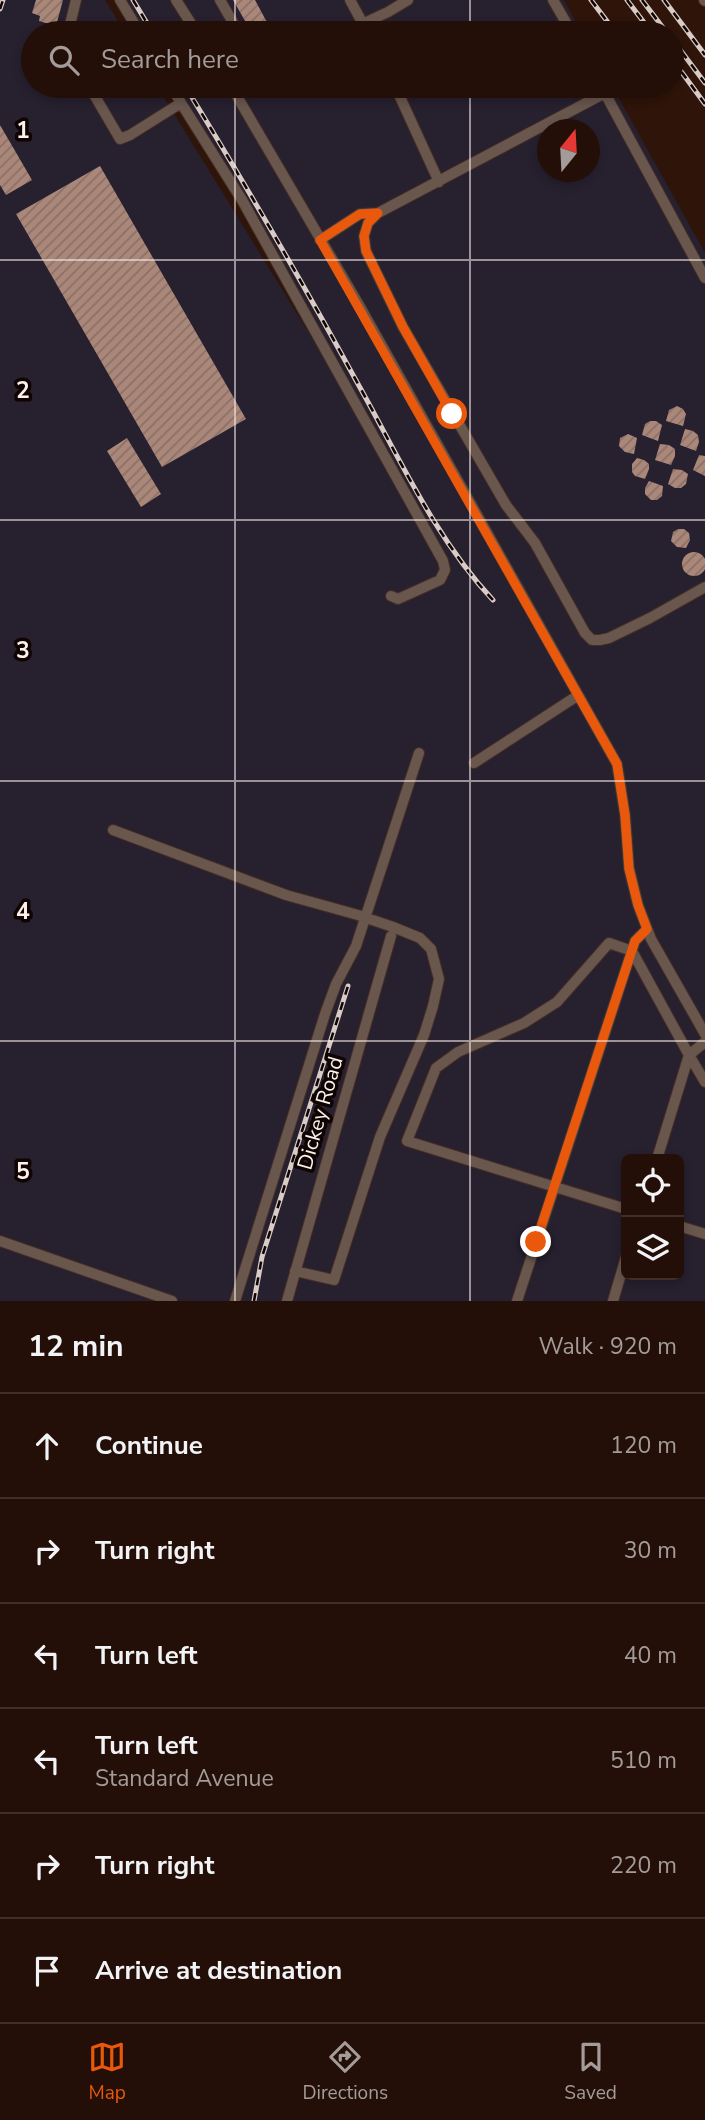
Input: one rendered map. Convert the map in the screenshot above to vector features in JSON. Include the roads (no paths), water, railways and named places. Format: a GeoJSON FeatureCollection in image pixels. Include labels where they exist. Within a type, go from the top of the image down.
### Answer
{"type":"FeatureCollection","features":[{"type":"Feature","properties":{"kind":"street"},"geometry":{"type":"LineString","coordinates":[[71,21],[76,0]]}},
{"type":"Feature","properties":{"kind":"street"},"geometry":{"type":"LineString","coordinates":[[121,0],[133,21]]}},
{"type":"Feature","properties":{"kind":"street"},"geometry":{"type":"LineString","coordinates":[[176,0],[189,21]]}},
{"type":"Feature","properties":{"kind":"street"},"geometry":{"type":"LineString","coordinates":[[220,0],[232,21]]}},
{"type":"Feature","properties":{"kind":"street"},"geometry":{"type":"LineString","coordinates":[[350,0],[361,21]]}},
{"type":"Feature","properties":{"kind":"street"},"geometry":{"type":"LineString","coordinates":[[377,21],[408,0]]}},
{"type":"Feature","properties":{"kind":"street"},"geometry":{"type":"LineString","coordinates":[[553,0],[565,21]]}},
{"type":"Feature","properties":{"kind":"street"},"geometry":{"type":"LineString","coordinates":[[96,98],[120,139],[181,103]]}},
{"type":"Feature","properties":{"kind":"street"},"geometry":{"type":"LineString","coordinates":[[178,98],[242,200],[443,561],[445,570],[440,580],[398,599],[391,596]]}},
{"type":"Feature","properties":{"kind":"street"},"geometry":{"type":"LineString","coordinates":[[238,98],[617,764],[625,815],[629,869],[638,905],[647,929],[705,1034]]}},
{"type":"Feature","properties":{"kind":"street"},"geometry":{"type":"LineString","coordinates":[[400,98],[439,182]]}},
{"type":"Feature","properties":{"kind":"street"},"geometry":{"type":"LineString","coordinates":[[587,98],[439,182],[378,213],[368,223],[364,236],[366,251],[403,327],[506,505],[535,543],[585,633],[592,639],[609,638],[705,587]]}},
{"type":"Feature","properties":{"kind":"street"},"geometry":{"type":"LineString","coordinates":[[608,98],[705,278]]}},
{"type":"Feature","properties":{"kind":"street"},"geometry":{"type":"LineString","coordinates":[[320,240],[360,214],[378,213]]}},
{"type":"Feature","properties":{"kind":"street"},"geometry":{"type":"LineString","coordinates":[[474,763],[577,696]]}},
{"type":"Feature","properties":{"kind":"street"},"geometry":{"type":"LineString","coordinates":[[235,1301],[325,1014],[336,984],[356,946],[419,753]]}},
{"type":"Feature","properties":{"kind":"street"},"geometry":{"type":"LineString","coordinates":[[113,830],[286,895],[365,918],[420,938],[431,949],[439,979],[424,1035],[380,1137],[334,1280],[295,1271]]}},
{"type":"Feature","properties":{"kind":"street"},"geometry":{"type":"LineString","coordinates":[[517,1301],[635,941],[647,929]]}},
{"type":"Feature","properties":{"kind":"street","name":"Dickey Road"},"geometry":{"type":"LineString","coordinates":[[287,1301],[391,936]]}},
{"type":"Feature","properties":{"kind":"street"},"geometry":{"type":"LineString","coordinates":[[621,1207],[407,1141],[436,1068],[458,1052],[524,1023],[557,1002],[609,943],[632,951],[705,1082]]}},
{"type":"Feature","properties":{"kind":"street"},"geometry":{"type":"LineString","coordinates":[[659,1154],[689,1055],[705,1042]]}},
{"type":"Feature","properties":{"kind":"street"},"geometry":{"type":"LineString","coordinates":[[684,1228],[705,1234]]}},
{"type":"Feature","properties":{"kind":"street"},"geometry":{"type":"LineString","coordinates":[[0,1241],[172,1301]]}},
{"type":"Feature","properties":{"kind":"street"},"geometry":{"type":"LineString","coordinates":[[613,1301],[621,1274]]}},
{"type":"Feature","properties":{"kind":"railway"},"geometry":{"type":"LineString","coordinates":[[0,9],[3,0]]}},
{"type":"Feature","properties":{"kind":"railway"},"geometry":{"type":"LineString","coordinates":[[133,0],[146,21]]}},
{"type":"Feature","properties":{"kind":"railway"},"geometry":{"type":"LineString","coordinates":[[591,0],[607,21]]}},
{"type":"Feature","properties":{"kind":"railway"},"geometry":{"type":"LineString","coordinates":[[627,0],[643,21]]}},
{"type":"Feature","properties":{"kind":"railway"},"geometry":{"type":"LineString","coordinates":[[642,0],[658,21]]}},
{"type":"Feature","properties":{"kind":"railway"},"geometry":{"type":"LineString","coordinates":[[664,0],[680,21]]}},
{"type":"Feature","properties":{"kind":"railway"},"geometry":{"type":"LineString","coordinates":[[684,27],[705,55]]}},
{"type":"Feature","properties":{"kind":"railway"},"geometry":{"type":"LineString","coordinates":[[684,55],[705,83]]}},
{"type":"Feature","properties":{"kind":"railway"},"geometry":{"type":"LineString","coordinates":[[684,75],[705,104]]}},
{"type":"Feature","properties":{"kind":"railway"},"geometry":{"type":"LineString","coordinates":[[192,98],[295,271],[436,524],[472,576],[493,600]]}},
{"type":"Feature","properties":{"kind":"railway"},"geometry":{"type":"LineString","coordinates":[[254,1301],[262,1257],[348,986]]}}]}
